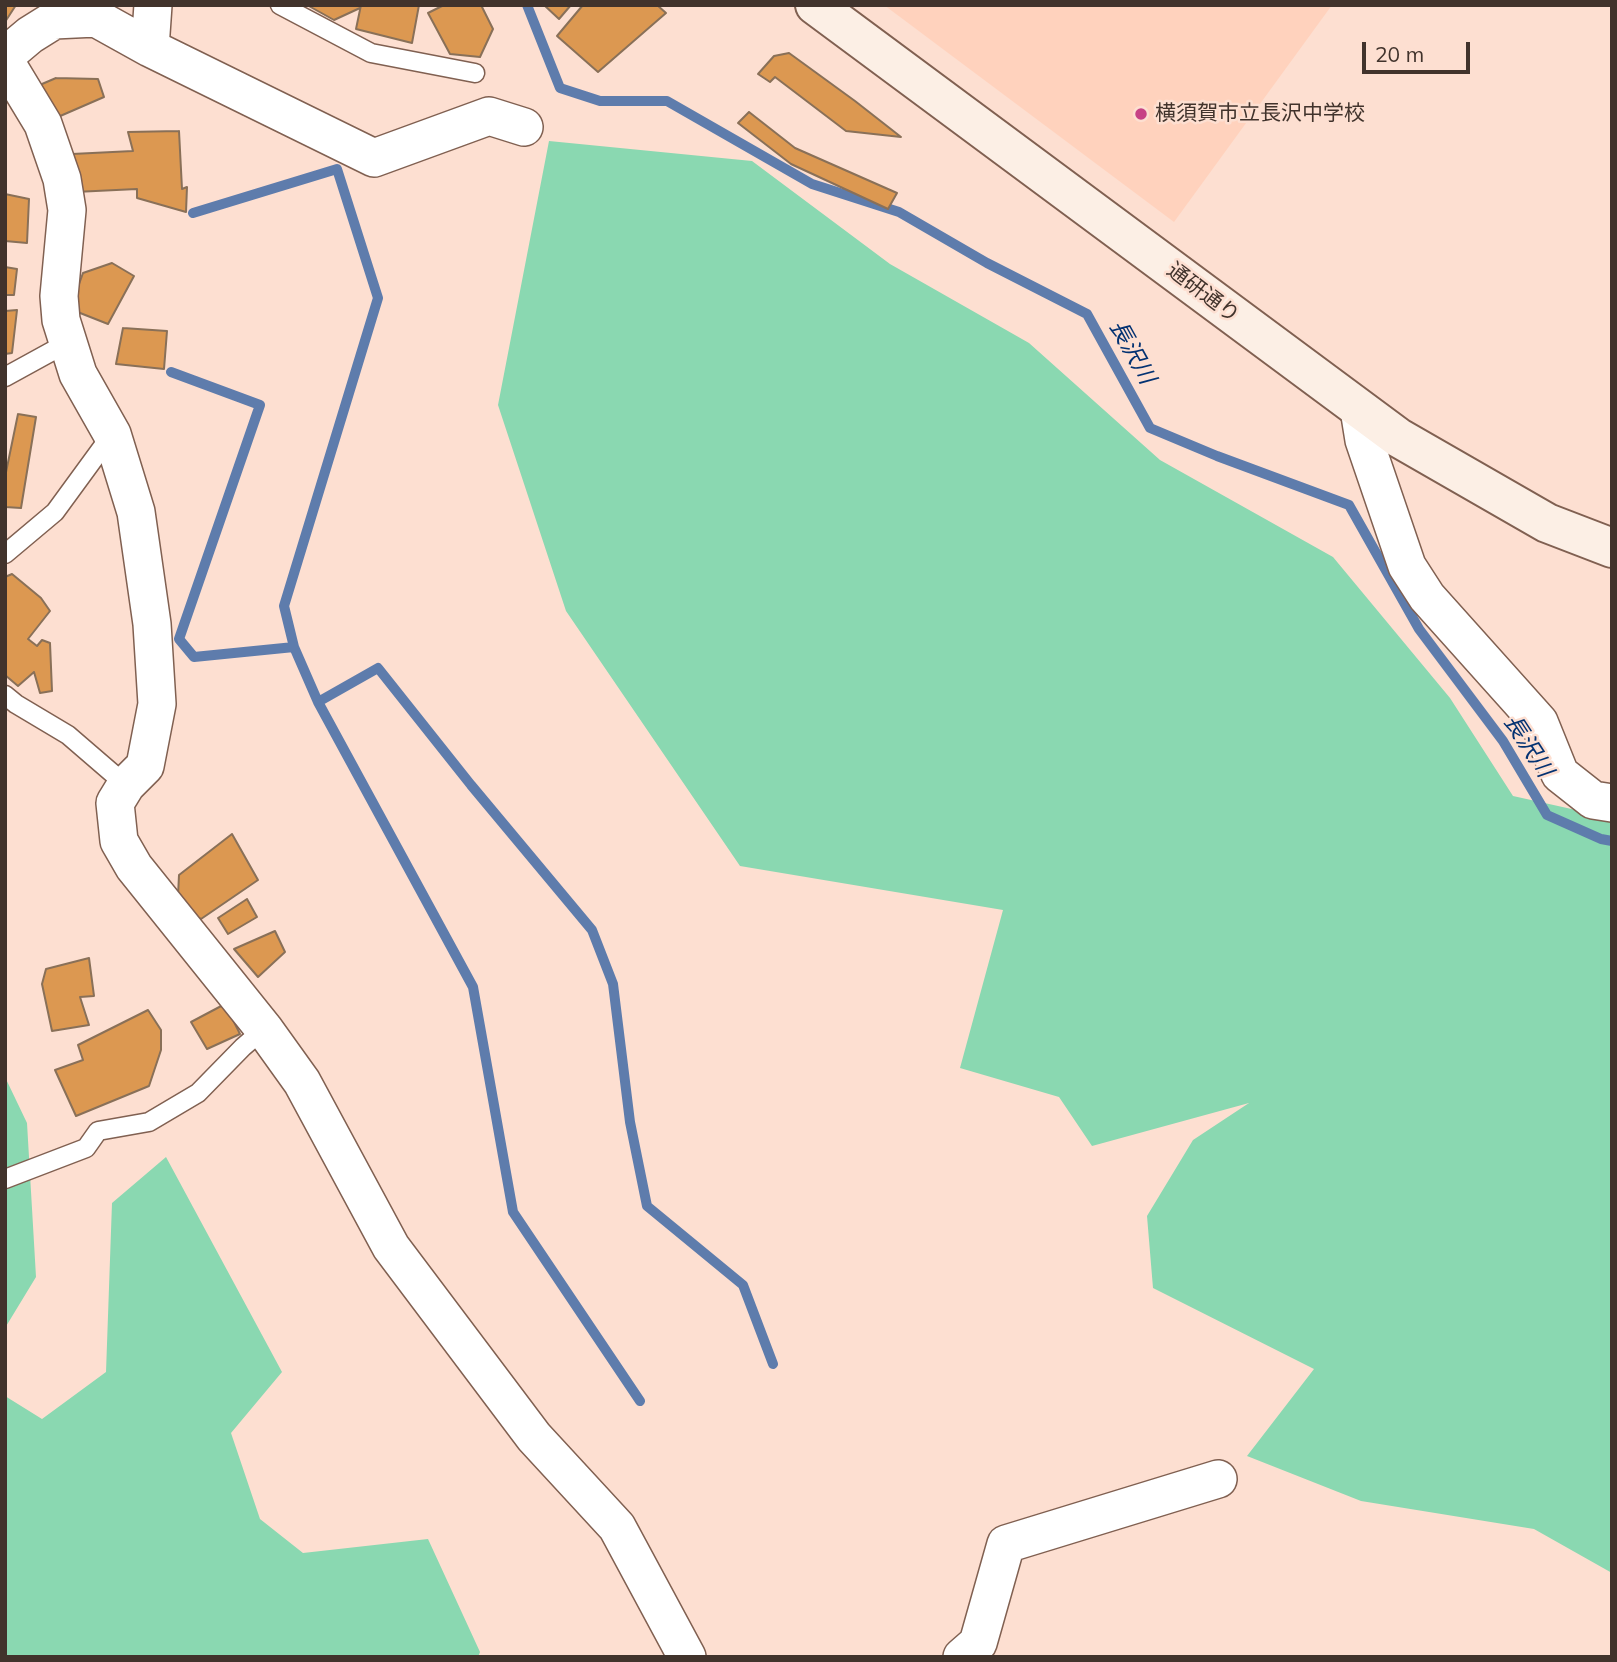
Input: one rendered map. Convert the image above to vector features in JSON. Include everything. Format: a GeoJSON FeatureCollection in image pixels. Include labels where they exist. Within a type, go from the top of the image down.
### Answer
{"type":"FeatureCollection","features":[{"type":"Feature","properties":{"kind":"street"},"geometry":{"type":"LineString","coordinates":[[149,48],[153,5]]}},
{"type":"Feature","properties":{"kind":"street","name":"通研通り"},"geometry":{"type":"LineString","coordinates":[[815,5],[1399,439],[1547,523],[1612,548]]}},
{"type":"Feature","properties":{"kind":"street"},"geometry":{"type":"LineString","coordinates":[[524,127],[489,116],[374,158],[149,48],[96,18],[54,20],[30,35],[5,58],[43,124],[62,179],[67,210],[59,296],[67,343],[78,374],[112,434],[136,512],[152,624],[157,704],[145,766],[126,785],[115,803],[119,841],[134,867],[264,1029],[302,1082],[391,1247],[534,1437],[617,1527],[687,1657]]}},
{"type":"Feature","properties":{"kind":"street"},"geometry":{"type":"LineString","coordinates":[[1359,408],[1364,440],[1408,566],[1427,597],[1539,722],[1560,774],[1593,800],[1612,803]]}},
{"type":"Feature","properties":{"kind":"street"},"geometry":{"type":"LineString","coordinates":[[962,1657],[978,1643],[1006,1544],[1218,1479]]}},
{"type":"Feature","properties":{"kind":"lane"},"geometry":{"type":"LineString","coordinates":[[280,5],[371,53],[475,73]]}},
{"type":"Feature","properties":{"kind":"lane"},"geometry":{"type":"LineString","coordinates":[[5,394],[8,375],[67,343]]}},
{"type":"Feature","properties":{"kind":"lane"},"geometry":{"type":"LineString","coordinates":[[5,554],[55,512],[112,434]]}},
{"type":"Feature","properties":{"kind":"lane"},"geometry":{"type":"LineString","coordinates":[[5,695],[68,735],[126,785]]}},
{"type":"Feature","properties":{"kind":"lane"},"geometry":{"type":"LineString","coordinates":[[5,1179],[86,1148],[98,1131],[149,1122],[198,1093],[264,1029]]}},
{"type":"Feature","properties":{"kind":"shaded area","name":"横須賀市立長沢中学校"},"geometry":{"type":"Polygon","coordinates":[[[884,5],[1332,5],[1174,222],[884,5]]]}},
{"type":"Feature","properties":{"kind":"green space"},"geometry":{"type":"Polygon","coordinates":[[[549,141],[752,161],[890,264],[1029,343],[1160,460],[1333,557],[1450,698],[1513,796],[1612,818],[1612,1573],[1534,1529],[1361,1501],[1247,1456],[1314,1369],[1153,1288],[1147,1216],[1193,1140],[1249,1103],[1092,1146],[1059,1097],[960,1068],[1003,910],[740,866],[566,611],[498,405],[549,141]]]}},
{"type":"Feature","properties":{"kind":"green space"},"geometry":{"type":"Polygon","coordinates":[[[5,1077],[27,1123],[36,1277],[5,1328],[5,1077]]]}},
{"type":"Feature","properties":{"kind":"green space"},"geometry":{"type":"Polygon","coordinates":[[[166,1157],[282,1372],[231,1433],[260,1519],[303,1553],[428,1539],[480,1652],[478,1657],[5,1657],[5,1396],[42,1419],[106,1372],[112,1203],[166,1157]]]}},
{"type":"Feature","properties":{"kind":"building"},"geometry":{"type":"Polygon","coordinates":[[[5,5],[16,5],[5,22],[5,5]]]}},
{"type":"Feature","properties":{"kind":"building"},"geometry":{"type":"Polygon","coordinates":[[[307,5],[361,5],[360,8],[334,20],[307,5]]]}},
{"type":"Feature","properties":{"kind":"building"},"geometry":{"type":"Polygon","coordinates":[[[361,5],[419,5],[412,43],[356,29],[361,5]]]}},
{"type":"Feature","properties":{"kind":"building"},"geometry":{"type":"Polygon","coordinates":[[[444,5],[481,5],[493,29],[480,57],[450,54],[428,13],[444,5]]]}},
{"type":"Feature","properties":{"kind":"building"},"geometry":{"type":"Polygon","coordinates":[[[544,5],[571,5],[559,19],[544,5]]]}},
{"type":"Feature","properties":{"kind":"building"},"geometry":{"type":"Polygon","coordinates":[[[583,5],[657,5],[666,13],[598,72],[557,36],[583,5]]]}},
{"type":"Feature","properties":{"kind":"building"},"geometry":{"type":"Polygon","coordinates":[[[789,53],[901,137],[846,131],[775,77],[770,82],[758,74],[774,56],[789,53]]]}},
{"type":"Feature","properties":{"kind":"building"},"geometry":{"type":"Polygon","coordinates":[[[56,78],[98,79],[104,97],[51,120],[35,87],[56,78]]]}},
{"type":"Feature","properties":{"kind":"building"},"geometry":{"type":"Polygon","coordinates":[[[749,112],[795,148],[897,193],[888,209],[791,164],[738,123],[749,112]]]}},
{"type":"Feature","properties":{"kind":"building"},"geometry":{"type":"Polygon","coordinates":[[[179,131],[182,189],[187,187],[186,212],[137,198],[137,189],[75,192],[72,154],[133,151],[128,132],[179,131]]]}},
{"type":"Feature","properties":{"kind":"building"},"geometry":{"type":"Polygon","coordinates":[[[5,194],[29,199],[27,243],[5,241],[5,194]]]}},
{"type":"Feature","properties":{"kind":"building"},"geometry":{"type":"Polygon","coordinates":[[[112,263],[134,276],[108,324],[70,309],[83,273],[112,263]]]}},
{"type":"Feature","properties":{"kind":"building"},"geometry":{"type":"Polygon","coordinates":[[[5,267],[17,269],[14,295],[5,295],[5,267]]]}},
{"type":"Feature","properties":{"kind":"building"},"geometry":{"type":"Polygon","coordinates":[[[17,310],[12,353],[5,354],[5,311],[17,310]]]}},
{"type":"Feature","properties":{"kind":"building"},"geometry":{"type":"Polygon","coordinates":[[[123,328],[167,331],[164,369],[116,364],[123,328]]]}},
{"type":"Feature","properties":{"kind":"building"},"geometry":{"type":"Polygon","coordinates":[[[18,414],[36,417],[21,508],[5,507],[5,477],[18,414]]]}},
{"type":"Feature","properties":{"kind":"building"},"geometry":{"type":"Polygon","coordinates":[[[12,574],[41,598],[50,611],[28,639],[37,646],[42,640],[50,643],[52,691],[40,693],[34,672],[18,686],[5,675],[5,577],[12,574]]]}},
{"type":"Feature","properties":{"kind":"building"},"geometry":{"type":"Polygon","coordinates":[[[232,834],[258,880],[201,919],[191,914],[178,896],[179,875],[232,834]]]}},
{"type":"Feature","properties":{"kind":"building"},"geometry":{"type":"Polygon","coordinates":[[[247,899],[257,917],[228,934],[218,918],[247,899]]]}},
{"type":"Feature","properties":{"kind":"building"},"geometry":{"type":"Polygon","coordinates":[[[275,931],[285,952],[258,977],[234,949],[275,931]]]}},
{"type":"Feature","properties":{"kind":"building"},"geometry":{"type":"Polygon","coordinates":[[[89,958],[94,996],[80,997],[89,1025],[52,1031],[42,984],[46,969],[89,958]]]}},
{"type":"Feature","properties":{"kind":"building"},"geometry":{"type":"Polygon","coordinates":[[[225,1004],[240,1034],[207,1049],[191,1022],[225,1004]]]}},
{"type":"Feature","properties":{"kind":"building"},"geometry":{"type":"Polygon","coordinates":[[[148,1010],[161,1030],[161,1050],[149,1086],[76,1116],[55,1070],[83,1060],[78,1045],[148,1010]]]}},
{"type":"Feature","properties":{"kind":"waterway","name":"長沢川"},"geometry":{"type":"LineString","coordinates":[[527,5],[560,88],[600,101],[667,101],[812,184],[899,212],[987,263],[1087,314],[1150,428],[1349,505],[1419,629],[1503,741],[1547,815],[1601,839],[1612,841]]}},
{"type":"Feature","properties":{"kind":"waterway"},"geometry":{"type":"LineString","coordinates":[[193,213],[337,169],[378,298],[284,606],[294,647],[318,702],[473,987],[513,1212],[640,1401]]}},
{"type":"Feature","properties":{"kind":"waterway"},"geometry":{"type":"LineString","coordinates":[[171,372],[260,405],[179,639],[194,657],[294,647]]}},
{"type":"Feature","properties":{"kind":"waterway"},"geometry":{"type":"LineString","coordinates":[[318,702],[378,668],[592,930],[613,984],[630,1122],[647,1206],[743,1285],[773,1364]]}},
{"type":"Feature","properties":{"kind":"place","name":"横須賀市立長沢中学校"},"geometry":{"type":"Point","coordinates":[1141,114]}}]}
